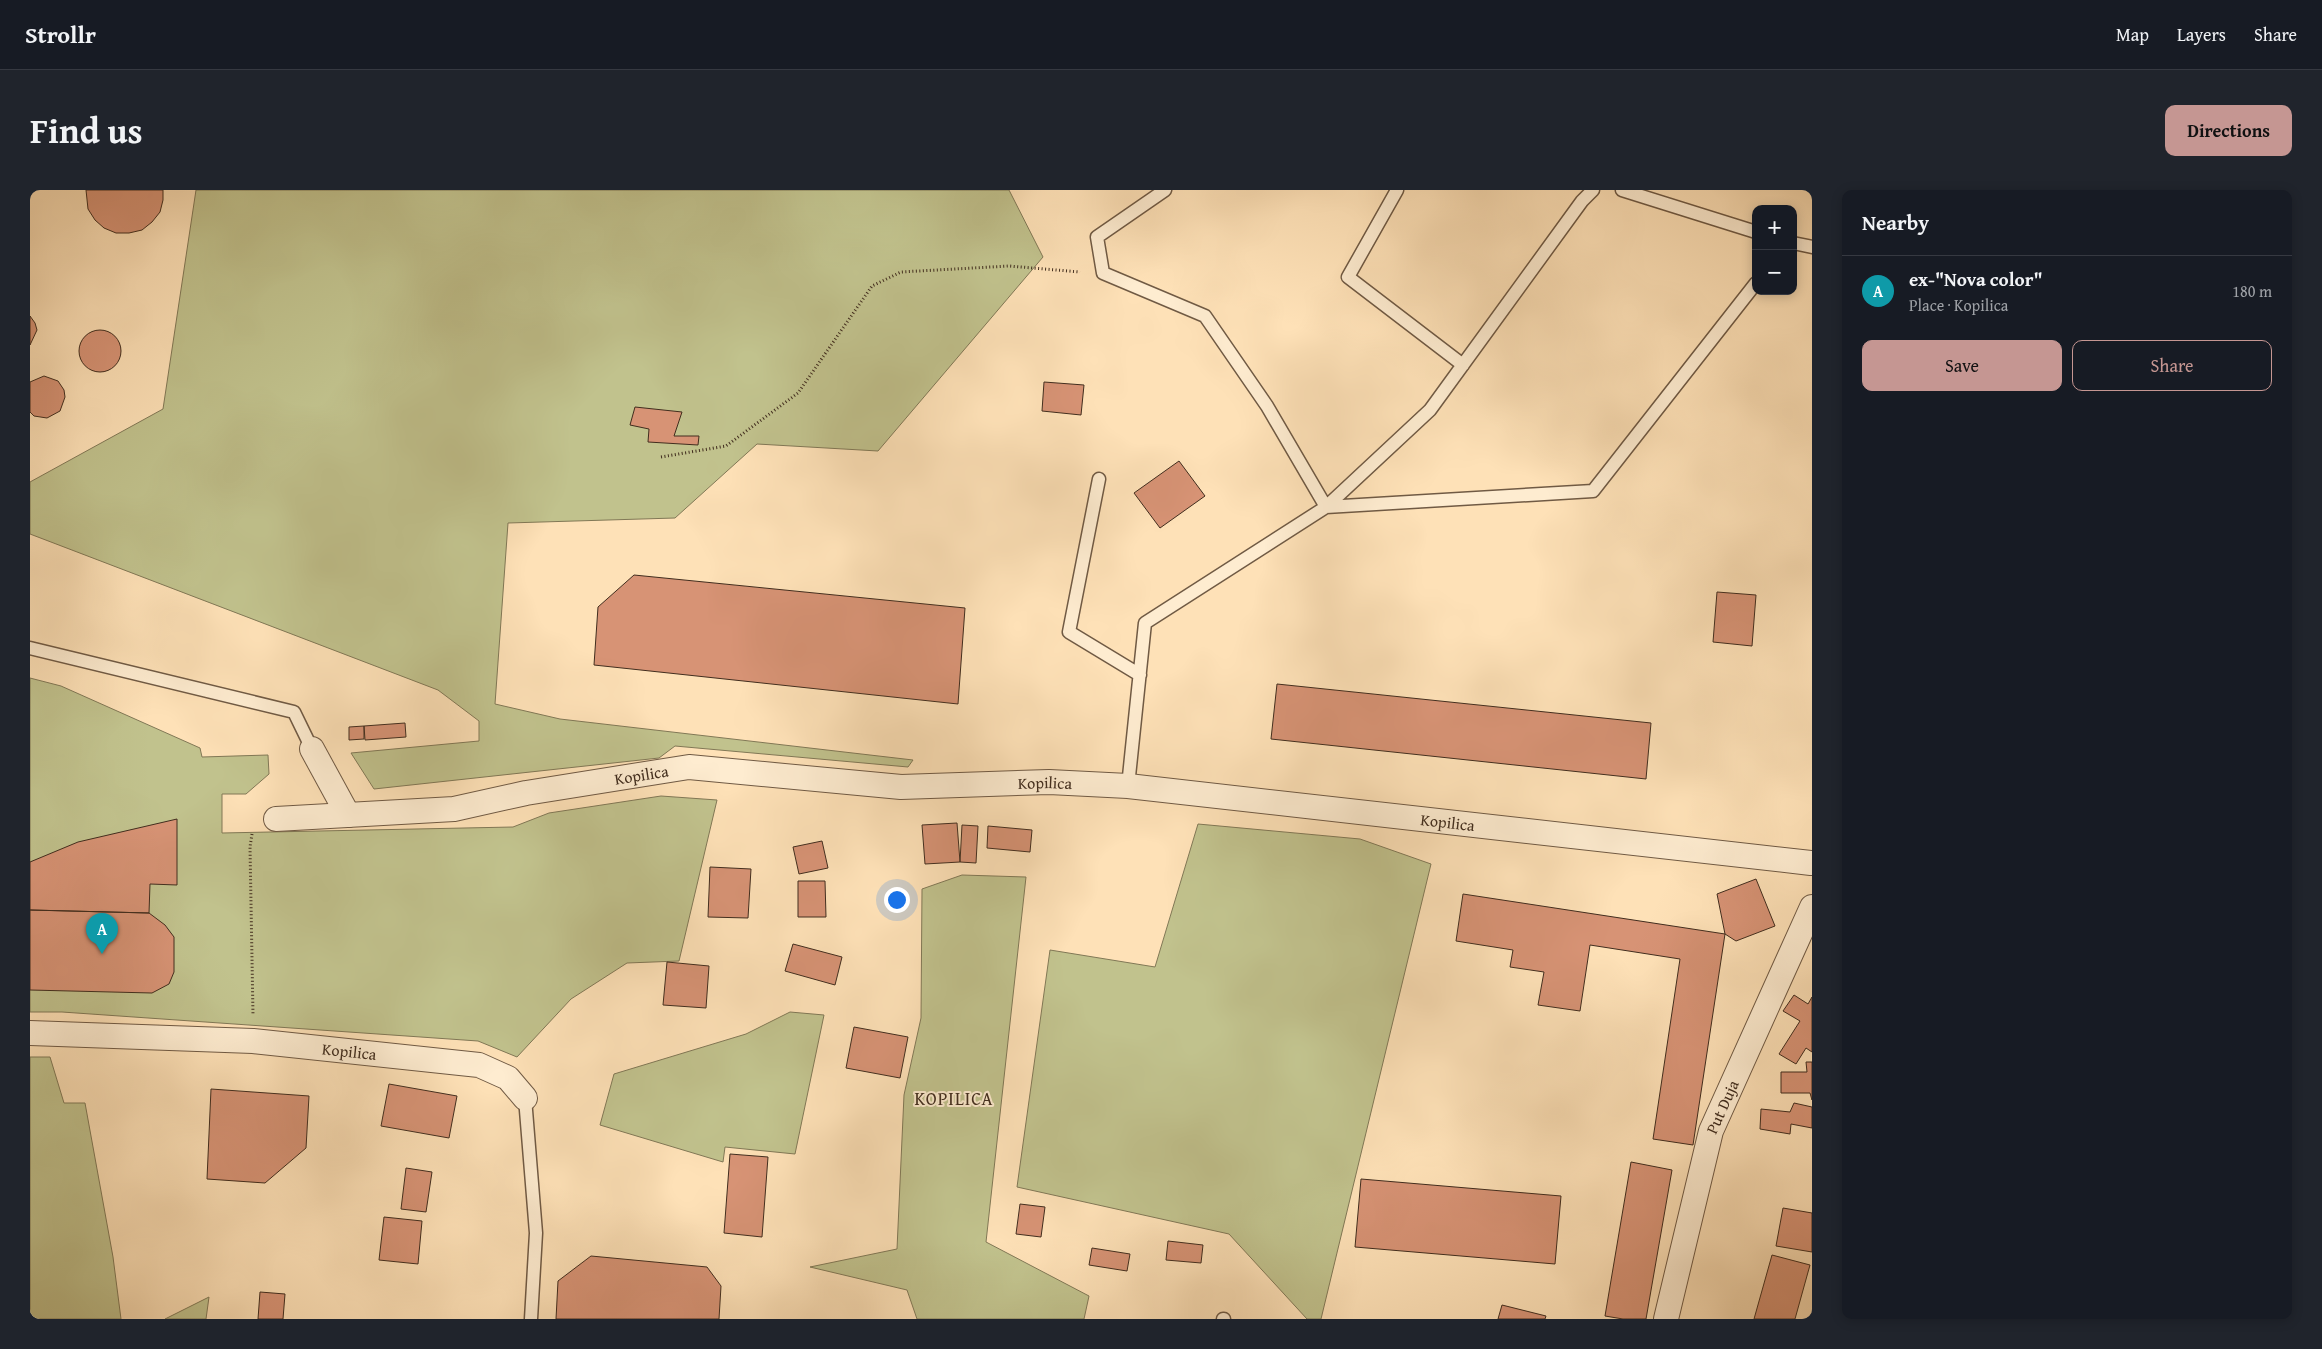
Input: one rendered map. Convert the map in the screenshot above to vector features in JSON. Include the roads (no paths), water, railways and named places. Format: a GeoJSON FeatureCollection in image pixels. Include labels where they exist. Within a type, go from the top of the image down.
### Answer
{"type":"FeatureCollection","features":[{"type":"Feature","properties":{"kind":"street"},"geometry":{"type":"LineString","coordinates":[[312,749],[348,815]]}},
{"type":"Feature","properties":{"kind":"street","name":"Kopilica"},"geometry":{"type":"LineString","coordinates":[[276,819],[454,809],[526,793],[689,766],[900,787],[1049,782],[1128,786],[1812,860]]}},
{"type":"Feature","properties":{"kind":"street","name":"Put Duja"},"geometry":{"type":"LineString","coordinates":[[1666,1319],[1711,1131],[1812,907]]}},
{"type":"Feature","properties":{"kind":"street","name":"Kopilica"},"geometry":{"type":"LineString","coordinates":[[30,1033],[253,1041],[479,1065],[508,1078],[525,1098]]}},
{"type":"Feature","properties":{"kind":"lane"},"geometry":{"type":"LineString","coordinates":[[1165,190],[1097,237],[1103,273],[1205,316],[1267,406],[1326,507]]}},
{"type":"Feature","properties":{"kind":"lane"},"geometry":{"type":"LineString","coordinates":[[1397,190],[1348,277],[1462,365]]}},
{"type":"Feature","properties":{"kind":"lane"},"geometry":{"type":"LineString","coordinates":[[1128,786],[1145,623],[1326,507],[1430,410],[1582,201],[1593,190]]}},
{"type":"Feature","properties":{"kind":"lane"},"geometry":{"type":"LineString","coordinates":[[1622,190],[1752,231]]}},
{"type":"Feature","properties":{"kind":"lane"},"geometry":{"type":"LineString","coordinates":[[1797,244],[1812,247]]}},
{"type":"Feature","properties":{"kind":"lane"},"geometry":{"type":"LineString","coordinates":[[1326,507],[1594,491],[1752,288]]}},
{"type":"Feature","properties":{"kind":"lane"},"geometry":{"type":"LineString","coordinates":[[1099,479],[1069,632],[1140,675]]}},
{"type":"Feature","properties":{"kind":"lane"},"geometry":{"type":"LineString","coordinates":[[30,648],[294,712],[312,749]]}},
{"type":"Feature","properties":{"kind":"lane","name":"Kopilica"},"geometry":{"type":"LineString","coordinates":[[525,1098],[536,1233],[531,1319]]}},
{"type":"Feature","properties":{"kind":"place","name":"ex-\"Nova color\""},"geometry":{"type":"Point","coordinates":[102,954]}},
{"type":"Feature","properties":{"kind":"district","name":"KOPILICA"},"geometry":{"type":"Point","coordinates":[954,1098]}}]}
